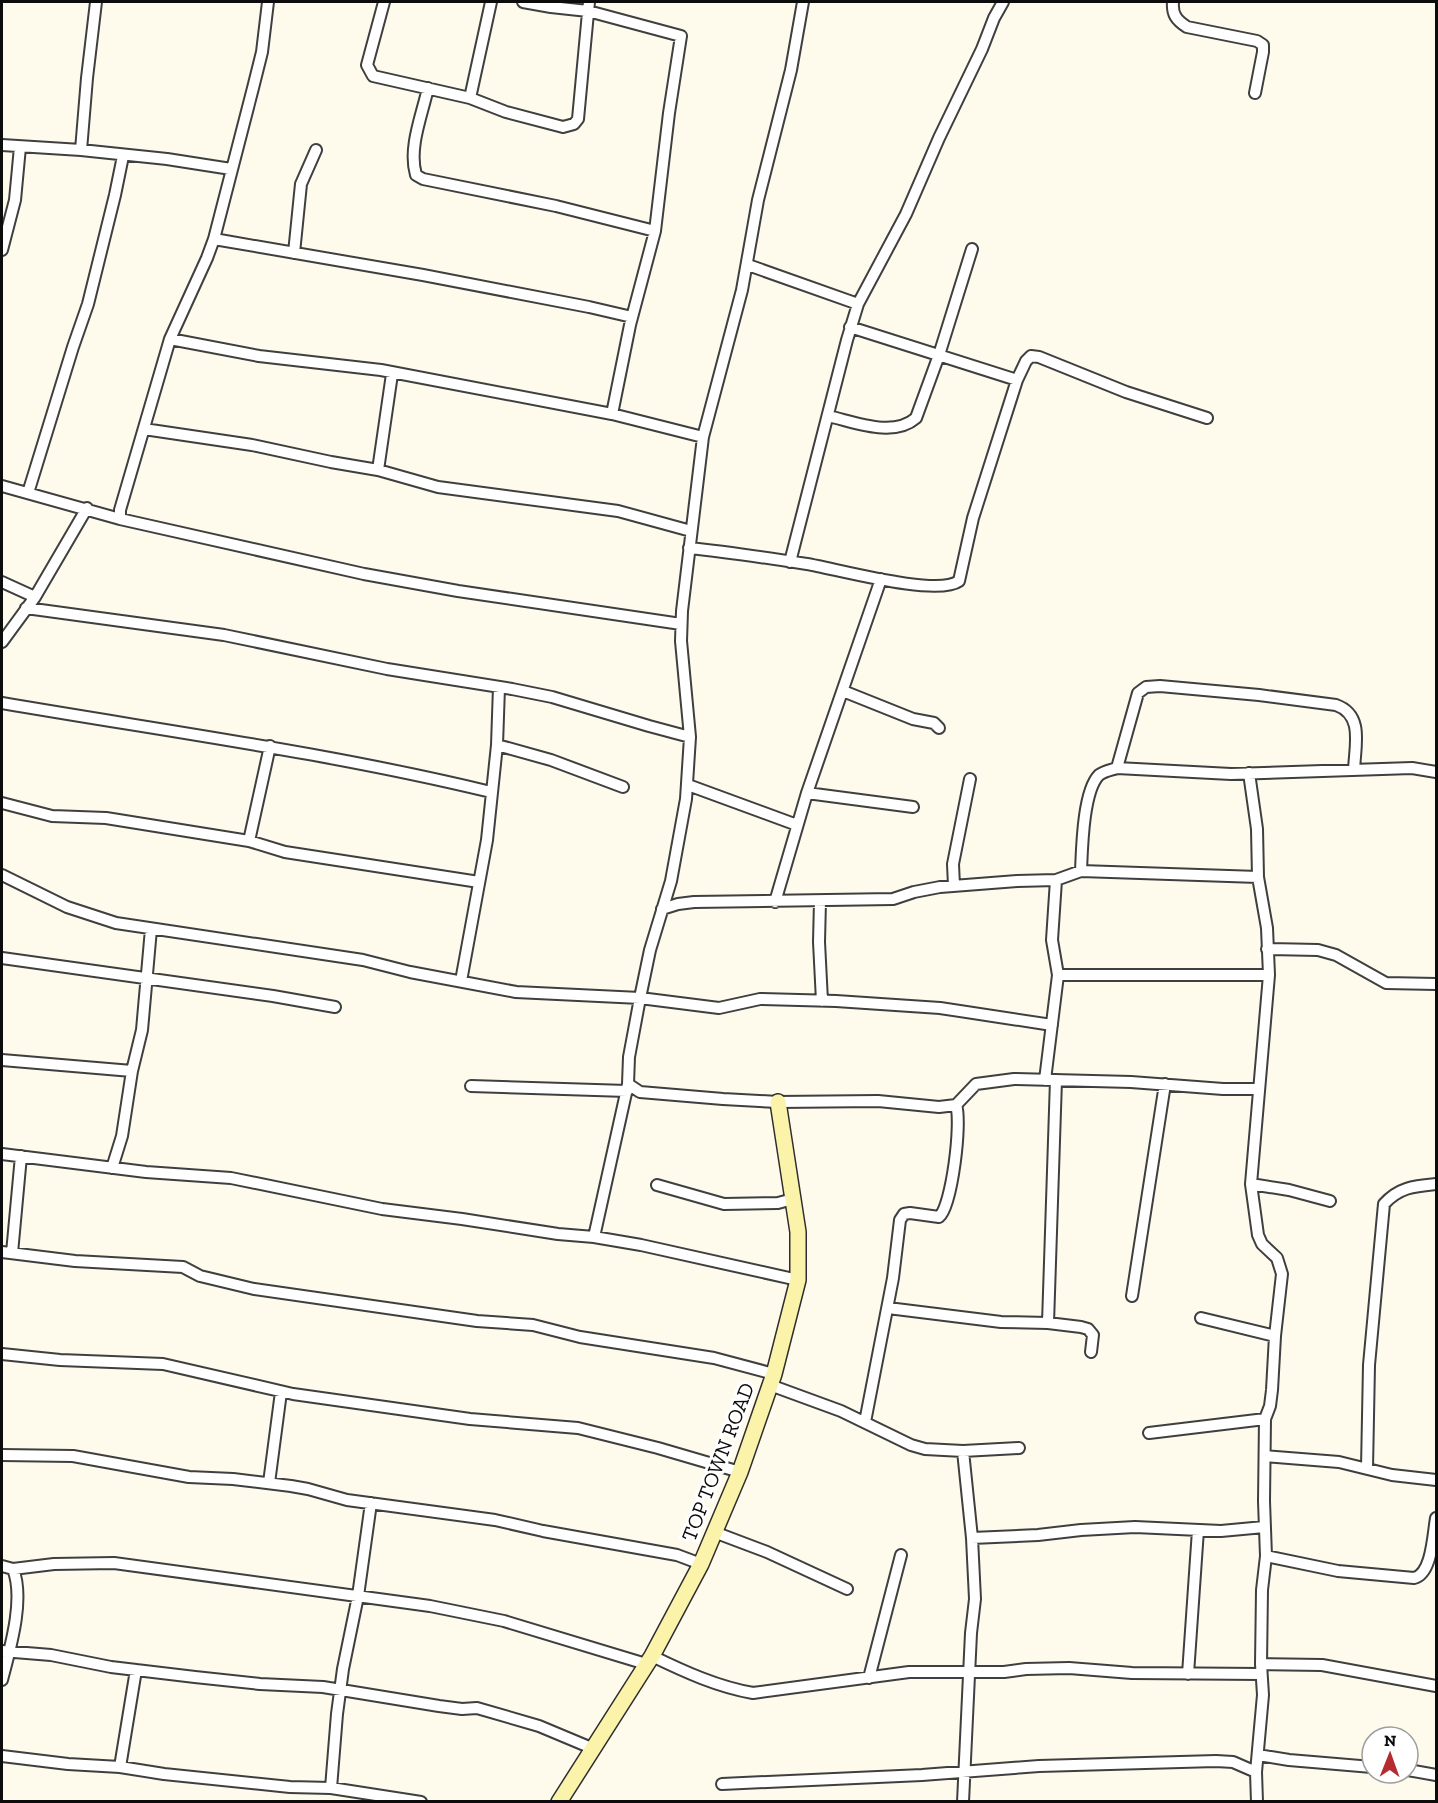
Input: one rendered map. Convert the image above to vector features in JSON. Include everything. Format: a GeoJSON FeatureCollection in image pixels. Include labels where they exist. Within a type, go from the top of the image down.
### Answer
{"type":"FeatureCollection","features":[{"type":"Feature","properties":{"kind":"street"},"geometry":{"type":"LineString","coordinates":[[81,150],[96,2]]}},
{"type":"Feature","properties":{"kind":"street"},"geometry":{"type":"LineString","coordinates":[[120,519],[120,510],[170,339],[214,239],[262,52],[268,2]]}},
{"type":"Feature","properties":{"kind":"street"},"geometry":{"type":"LineString","coordinates":[[384,2],[367,65],[373,76],[470,98],[506,112],[563,128],[574,124],[578,119],[589,6]]}},
{"type":"Feature","properties":{"kind":"street"},"geometry":{"type":"LineString","coordinates":[[470,98],[491,2]]}},
{"type":"Feature","properties":{"kind":"street"},"geometry":{"type":"LineString","coordinates":[[523,2],[551,7],[589,6],[681,36],[655,231],[632,317],[612,414]]}},
{"type":"Feature","properties":{"kind":"street"},"geometry":{"type":"LineString","coordinates":[[594,1237],[628,1088],[629,1057],[640,998],[650,950],[671,881],[688,784],[690,737],[681,624],[703,437],[748,265],[758,200],[791,70],[803,2]]}},
{"type":"Feature","properties":{"kind":"street"},"geometry":{"type":"LineString","coordinates":[[790,562],[850,327],[858,304],[902,223],[1003,2]]}},
{"type":"Feature","properties":{"kind":"street"},"geometry":{"type":"LineString","coordinates":[[1173,2],[1173,13],[1178,21],[1187,27],[1257,41],[1263,45],[1255,93]]}},
{"type":"Feature","properties":{"kind":"street"},"geometry":{"type":"LineString","coordinates":[[428,88],[415,146],[416,175],[423,179],[556,206],[655,231]]}},
{"type":"Feature","properties":{"kind":"street"},"geometry":{"type":"LineString","coordinates":[[2,146],[81,150],[167,159],[231,169]]}},
{"type":"Feature","properties":{"kind":"street"},"geometry":{"type":"LineString","coordinates":[[2,250],[15,200],[20,147]]}},
{"type":"Feature","properties":{"kind":"street"},"geometry":{"type":"LineString","coordinates":[[294,253],[301,184],[316,150]]}},
{"type":"Feature","properties":{"kind":"street"},"geometry":{"type":"LineString","coordinates":[[28,493],[88,304],[123,156]]}},
{"type":"Feature","properties":{"kind":"street"},"geometry":{"type":"LineString","coordinates":[[214,239],[423,275],[632,317]]}},
{"type":"Feature","properties":{"kind":"street"},"geometry":{"type":"LineString","coordinates":[[828,416],[897,429],[909,425],[916,418],[922,407],[972,249]]}},
{"type":"Feature","properties":{"kind":"street"},"geometry":{"type":"LineString","coordinates":[[748,265],[858,304]]}},
{"type":"Feature","properties":{"kind":"street"},"geometry":{"type":"LineString","coordinates":[[850,327],[1017,380]]}},
{"type":"Feature","properties":{"kind":"street"},"geometry":{"type":"LineString","coordinates":[[170,339],[266,357],[351,366],[612,414],[703,437]]}},
{"type":"Feature","properties":{"kind":"street"},"geometry":{"type":"LineString","coordinates":[[689,548],[790,562],[881,579],[943,587],[952,586],[959,581],[973,518],[1017,380],[1031,356],[1039,357],[1126,392],[1207,418]]}},
{"type":"Feature","properties":{"kind":"street"},"geometry":{"type":"LineString","coordinates":[[378,470],[392,374]]}},
{"type":"Feature","properties":{"kind":"street"},"geometry":{"type":"LineString","coordinates":[[144,429],[252,445],[378,470],[438,487],[618,511],[691,531]]}},
{"type":"Feature","properties":{"kind":"street"},"geometry":{"type":"LineString","coordinates":[[2,486],[120,519],[364,574],[458,591],[681,624]]}},
{"type":"Feature","properties":{"kind":"street"},"geometry":{"type":"LineString","coordinates":[[2,642],[34,597],[87,508]]}},
{"type":"Feature","properties":{"kind":"street"},"geometry":{"type":"LineString","coordinates":[[775,902],[807,793],[881,579]]}},
{"type":"Feature","properties":{"kind":"street"},"geometry":{"type":"LineString","coordinates":[[2,582],[34,597]]}},
{"type":"Feature","properties":{"kind":"street"},"geometry":{"type":"LineString","coordinates":[[27,608],[224,635],[387,669],[552,697],[690,737]]}},
{"type":"Feature","properties":{"kind":"street"},"geometry":{"type":"LineString","coordinates":[[1117,768],[1138,693],[1146,687],[1160,686],[1259,695],[1336,705],[1347,709],[1356,723],[1354,770]]}},
{"type":"Feature","properties":{"kind":"street"},"geometry":{"type":"LineString","coordinates":[[461,981],[487,840],[497,745],[499,687]]}},
{"type":"Feature","properties":{"kind":"street"},"geometry":{"type":"LineString","coordinates":[[843,691],[912,719],[934,723],[939,728]]}},
{"type":"Feature","properties":{"kind":"street"},"geometry":{"type":"LineString","coordinates":[[2,703],[386,767],[492,792]]}},
{"type":"Feature","properties":{"kind":"street"},"geometry":{"type":"LineString","coordinates":[[497,745],[551,760],[623,787]]}},
{"type":"Feature","properties":{"kind":"street"},"geometry":{"type":"LineString","coordinates":[[249,841],[270,746]]}},
{"type":"Feature","properties":{"kind":"street"},"geometry":{"type":"LineString","coordinates":[[1080,871],[1086,802],[1091,788],[1100,775],[1117,768],[1250,773],[1412,768],[1437,772]]}},
{"type":"Feature","properties":{"kind":"street"},"geometry":{"type":"LineString","coordinates":[[1250,773],[1257,829],[1258,877],[1267,928],[1269,975],[1251,1184],[1257,1235],[1262,1244],[1277,1258],[1282,1274],[1272,1390],[1270,1406],[1265,1419],[1266,1556],[1262,1590],[1262,1716],[1256,1772],[1257,1802]]}},
{"type":"Feature","properties":{"kind":"street"},"geometry":{"type":"LineString","coordinates":[[954,886],[953,864],[970,779]]}},
{"type":"Feature","properties":{"kind":"street"},"geometry":{"type":"LineString","coordinates":[[688,784],[797,825]]}},
{"type":"Feature","properties":{"kind":"street"},"geometry":{"type":"LineString","coordinates":[[807,793],[913,807]]}},
{"type":"Feature","properties":{"kind":"street"},"geometry":{"type":"LineString","coordinates":[[2,802],[52,816],[106,818],[249,841],[285,852],[478,882]]}},
{"type":"Feature","properties":{"kind":"street"},"geometry":{"type":"LineString","coordinates":[[662,909],[693,902],[893,899],[914,892],[954,886],[1056,880],[1080,871],[1258,877]]}},
{"type":"Feature","properties":{"kind":"street"},"geometry":{"type":"LineString","coordinates":[[2,875],[88,915],[151,929],[353,958],[516,992],[640,998],[719,1008],[759,999],[940,1008],[1052,1026]]}},
{"type":"Feature","properties":{"kind":"street"},"geometry":{"type":"LineString","coordinates":[[1048,1323],[1052,1026],[1058,975],[1052,940],[1056,880]]}},
{"type":"Feature","properties":{"kind":"street"},"geometry":{"type":"LineString","coordinates":[[820,900],[819,942],[822,1001]]}},
{"type":"Feature","properties":{"kind":"street"},"geometry":{"type":"LineString","coordinates":[[112,1168],[122,1136],[132,1071],[142,1030],[151,929]]}},
{"type":"Feature","properties":{"kind":"street"},"geometry":{"type":"LineString","coordinates":[[1267,949],[1318,950],[1336,955],[1386,982],[1437,984]]}},
{"type":"Feature","properties":{"kind":"street"},"geometry":{"type":"LineString","coordinates":[[2,958],[273,996],[335,1007]]}},
{"type":"Feature","properties":{"kind":"street"},"geometry":{"type":"LineString","coordinates":[[1058,975],[1269,975]]}},
{"type":"Feature","properties":{"kind":"street"},"geometry":{"type":"LineString","coordinates":[[2,1060],[132,1071]]}},
{"type":"Feature","properties":{"kind":"street"},"geometry":{"type":"LineString","coordinates":[[471,1086],[628,1088],[662,1095],[778,1102],[878,1101],[939,1107],[956,1105],[976,1084],[999,1080],[1051,1080],[1258,1089]]}},
{"type":"Feature","properties":{"kind":"street"},"geometry":{"type":"LineString","coordinates":[[1132,1296],[1165,1084]]}},
{"type":"Feature","properties":{"kind":"street","name":"TOP TOWN ROAD"},"geometry":{"type":"LineString","coordinates":[[559,1802],[649,1660],[701,1564],[740,1472],[772,1380],[798,1280],[798,1232],[778,1102]]}},
{"type":"Feature","properties":{"kind":"street"},"geometry":{"type":"LineString","coordinates":[[865,1422],[888,1308],[900,1220],[904,1214],[939,1217],[945,1212],[949,1199],[958,1125],[959,1113],[956,1105]]}},
{"type":"Feature","properties":{"kind":"street"},"geometry":{"type":"LineString","coordinates":[[2,1154],[156,1173],[231,1178],[382,1209],[594,1237],[651,1247],[798,1280]]}},
{"type":"Feature","properties":{"kind":"street"},"geometry":{"type":"LineString","coordinates":[[21,1156],[7,1253],[75,1261],[183,1267],[200,1276],[254,1289],[477,1321],[532,1325],[580,1337],[714,1358],[772,1380],[911,1445],[925,1449],[963,1451],[1019,1448]]}},
{"type":"Feature","properties":{"kind":"street"},"geometry":{"type":"LineString","coordinates":[[1251,1184],[1289,1190],[1330,1201]]}},
{"type":"Feature","properties":{"kind":"street"},"geometry":{"type":"LineString","coordinates":[[1367,1468],[1369,1365],[1384,1204],[1398,1191],[1413,1186],[1437,1184]]}},
{"type":"Feature","properties":{"kind":"street"},"geometry":{"type":"LineString","coordinates":[[657,1185],[724,1204],[778,1203],[793,1199]]}},
{"type":"Feature","properties":{"kind":"street"},"geometry":{"type":"LineString","coordinates":[[888,1308],[1001,1322],[1048,1323],[1088,1329],[1093,1335],[1091,1352]]}},
{"type":"Feature","properties":{"kind":"street"},"geometry":{"type":"LineString","coordinates":[[1201,1318],[1275,1336]]}},
{"type":"Feature","properties":{"kind":"street"},"geometry":{"type":"LineString","coordinates":[[2,1354],[42,1359],[163,1364],[281,1392],[470,1419],[578,1428],[666,1450],[740,1472]]}},
{"type":"Feature","properties":{"kind":"street"},"geometry":{"type":"LineString","coordinates":[[269,1483],[281,1392]]}},
{"type":"Feature","properties":{"kind":"street"},"geometry":{"type":"LineString","coordinates":[[1149,1433],[1265,1419]]}},
{"type":"Feature","properties":{"kind":"street"},"geometry":{"type":"LineString","coordinates":[[963,1451],[972,1538],[975,1599],[963,1802]]}},
{"type":"Feature","properties":{"kind":"street"},"geometry":{"type":"LineString","coordinates":[[2,1455],[73,1456],[189,1478],[233,1479],[308,1489],[347,1500],[495,1520],[543,1531],[632,1546],[677,1555],[701,1564]]}},
{"type":"Feature","properties":{"kind":"street"},"geometry":{"type":"LineString","coordinates":[[1265,1456],[1339,1462],[1392,1475],[1437,1480]]}},
{"type":"Feature","properties":{"kind":"street"},"geometry":{"type":"LineString","coordinates":[[331,1788],[340,1691],[358,1596],[371,1503]]}},
{"type":"Feature","properties":{"kind":"street"},"geometry":{"type":"LineString","coordinates":[[1266,1556],[1338,1571],[1414,1578],[1420,1576],[1427,1567],[1437,1518]]}},
{"type":"Feature","properties":{"kind":"street"},"geometry":{"type":"LineString","coordinates":[[972,1538],[1135,1527],[1232,1530],[1264,1527]]}},
{"type":"Feature","properties":{"kind":"street"},"geometry":{"type":"LineString","coordinates":[[1188,1674],[1198,1530]]}},
{"type":"Feature","properties":{"kind":"street"},"geometry":{"type":"LineString","coordinates":[[714,1532],[767,1552],[847,1589]]}},
{"type":"Feature","properties":{"kind":"street"},"geometry":{"type":"LineString","coordinates":[[869,1678],[901,1555]]}},
{"type":"Feature","properties":{"kind":"street"},"geometry":{"type":"LineString","coordinates":[[7,1568],[54,1564],[114,1563],[430,1606],[484,1617],[649,1660],[728,1688],[753,1693],[909,1672],[1068,1668],[1188,1674],[1322,1665],[1437,1686]]}},
{"type":"Feature","properties":{"kind":"street"},"geometry":{"type":"LineString","coordinates":[[2,1680],[5,1652],[18,1593],[16,1578],[7,1568]]}},
{"type":"Feature","properties":{"kind":"street"},"geometry":{"type":"LineString","coordinates":[[5,1652],[51,1655],[136,1670],[260,1684],[322,1687],[462,1709],[477,1708],[539,1726],[594,1749]]}},
{"type":"Feature","properties":{"kind":"street"},"geometry":{"type":"LineString","coordinates":[[120,1767],[136,1670]]}},
{"type":"Feature","properties":{"kind":"street"},"geometry":{"type":"LineString","coordinates":[[1258,1755],[1360,1766]]}},
{"type":"Feature","properties":{"kind":"street"},"geometry":{"type":"LineString","coordinates":[[2,1756],[68,1764],[120,1767],[164,1774],[331,1788],[421,1802]]}},
{"type":"Feature","properties":{"kind":"street"},"geometry":{"type":"LineString","coordinates":[[722,1784],[1038,1766],[1216,1761],[1233,1762],[1256,1772]]}},
{"type":"Feature","properties":{"kind":"street"},"geometry":{"type":"LineString","coordinates":[[1420,1772],[1437,1775]]}}]}
